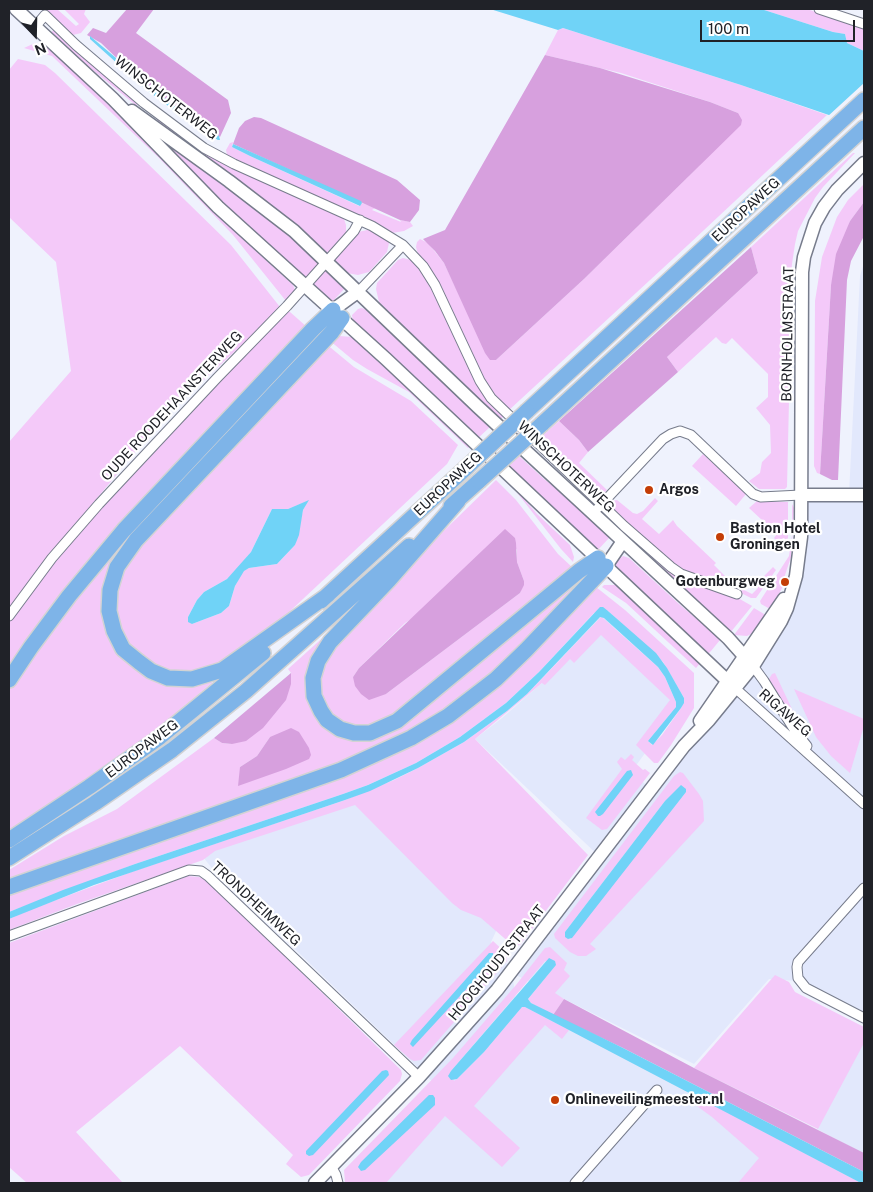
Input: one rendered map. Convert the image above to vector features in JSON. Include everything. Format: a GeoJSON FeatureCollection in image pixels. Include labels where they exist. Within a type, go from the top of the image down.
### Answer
{"type":"FeatureCollection","features":[{"type":"Feature","properties":{"kind":"highway","name":"EUROPAWEG"},"geometry":{"type":"LineString","coordinates":[[9,840],[160,737],[264,652],[864,100]]}},
{"type":"Feature","properties":{"kind":"highway","name":"EUROPAWEG"},"geometry":{"type":"LineString","coordinates":[[9,858],[110,793],[172,750],[239,697],[316,631],[864,128]]}},
{"type":"Feature","properties":{"kind":"highway"},"geometry":{"type":"LineString","coordinates":[[328,595],[222,670],[192,679],[168,678],[151,671],[123,649],[114,631],[109,611],[110,590],[117,567],[136,540],[332,332],[337,314]]}},
{"type":"Feature","properties":{"kind":"highway"},"geometry":{"type":"LineString","coordinates":[[9,680],[69,596],[124,530],[313,329],[337,314]]}},
{"type":"Feature","properties":{"kind":"highway"},"geometry":{"type":"LineString","coordinates":[[458,500],[389,580],[330,642],[318,661],[313,678],[314,696],[327,720],[340,729],[361,734],[379,730],[397,721],[579,571],[602,562]]}},
{"type":"Feature","properties":{"kind":"highway"},"geometry":{"type":"LineString","coordinates":[[9,887],[341,770],[411,738],[448,716],[496,679],[526,650],[602,562]]}},
{"type":"Feature","properties":{"kind":"street","name":"WINSCHOTERWEG"},"geometry":{"type":"LineString","coordinates":[[16,9],[113,99],[218,207],[306,285],[731,684]]}},
{"type":"Feature","properties":{"kind":"street"},"geometry":{"type":"LineString","coordinates":[[819,9],[864,24]]}},
{"type":"Feature","properties":{"kind":"street","name":"WINSCHOTERWEG"},"geometry":{"type":"LineString","coordinates":[[35,27],[45,15],[129,91],[204,148],[234,164],[360,220],[402,245],[423,266],[435,285],[486,391],[597,509],[623,541],[728,638],[748,661]]}},
{"type":"Feature","properties":{"kind":"street","name":"WINSCHOTERWEG"},"geometry":{"type":"LineString","coordinates":[[113,99],[151,123],[269,211],[359,291],[478,407],[597,509],[681,574],[737,594]]}},
{"type":"Feature","properties":{"kind":"street","name":"BORNHOLMSTRAAT"},"geometry":{"type":"LineString","coordinates":[[748,661],[759,636],[793,584],[799,560],[802,272],[804,258],[815,223],[824,208],[837,190],[864,163]]}},
{"type":"Feature","properties":{"kind":"street","name":"OUDE ROODEHAANSTERWEG"},"geometry":{"type":"LineString","coordinates":[[9,616],[52,558],[99,504],[306,285],[354,231],[360,220]]}},
{"type":"Feature","properties":{"kind":"street"},"geometry":{"type":"LineString","coordinates":[[337,314],[402,245]]}},
{"type":"Feature","properties":{"kind":"street"},"geometry":{"type":"LineString","coordinates":[[597,509],[663,439],[680,431],[691,435],[753,494],[761,497],[864,495]]}},
{"type":"Feature","properties":{"kind":"street"},"geometry":{"type":"LineString","coordinates":[[602,562],[623,541]]}},
{"type":"Feature","properties":{"kind":"street","name":"HOOGHOUDTSTRAAT"},"geometry":{"type":"LineString","coordinates":[[315,1183],[419,1077],[469,1022],[522,958],[748,661]]}},
{"type":"Feature","properties":{"kind":"street","name":"RIGAWEG"},"geometry":{"type":"LineString","coordinates":[[748,661],[764,681],[795,731],[825,768]]}},
{"type":"Feature","properties":{"kind":"street","name":"RIGAWEG"},"geometry":{"type":"LineString","coordinates":[[731,684],[864,804]]}},
{"type":"Feature","properties":{"kind":"street","name":"TRONDHEIMWEG"},"geometry":{"type":"LineString","coordinates":[[9,936],[189,870],[201,871],[214,881],[419,1077]]}},
{"type":"Feature","properties":{"kind":"street"},"geometry":{"type":"LineString","coordinates":[[864,888],[798,962],[797,967],[798,978],[806,988],[864,1018]]}},
{"type":"Feature","properties":{"kind":"street"},"geometry":{"type":"LineString","coordinates":[[575,1183],[657,1090]]}},
{"type":"Feature","properties":{"kind":"street"},"geometry":{"type":"LineString","coordinates":[[331,1166],[338,1183]]}},
{"type":"Feature","properties":{"kind":"shaded area"},"geometry":{"type":"Polygon","coordinates":[[[44,9],[57,9],[76,26],[79,24],[64,9],[86,9],[84,14],[90,22],[81,33],[73,35],[44,9]]]}},
{"type":"Feature","properties":{"kind":"shaded area"},"geometry":{"type":"Polygon","coordinates":[[[127,9],[154,9],[136,33],[228,100],[231,113],[220,137],[180,110],[130,71],[101,43],[87,35],[93,28],[106,33],[127,9]]]}},
{"type":"Feature","properties":{"kind":"shaded area"},"geometry":{"type":"Polygon","coordinates":[[[761,9],[807,9],[864,29],[864,51],[847,43],[845,34],[833,32],[761,9]]]}},
{"type":"Feature","properties":{"kind":"shaded area"},"geometry":{"type":"Polygon","coordinates":[[[563,28],[741,85],[827,115],[508,411],[480,372],[435,276],[418,254],[417,242],[420,239],[428,243],[444,263],[464,305],[496,360],[584,279],[699,166],[738,113],[621,73],[545,55],[558,30],[563,28]]]}},
{"type":"Feature","properties":{"kind":"shaded area"},"geometry":{"type":"Polygon","coordinates":[[[54,29],[135,101],[138,107],[78,58],[51,33],[54,29]]]}},
{"type":"Feature","properties":{"kind":"shaded area"},"geometry":{"type":"Polygon","coordinates":[[[35,43],[51,49],[191,184],[224,221],[293,285],[295,290],[286,301],[233,235],[158,157],[52,56],[24,48],[35,43]]]}},
{"type":"Feature","properties":{"kind":"shaded area"},"geometry":{"type":"Polygon","coordinates":[[[545,55],[600,68],[710,102],[738,113],[742,120],[741,125],[584,279],[496,360],[490,360],[485,353],[444,263],[423,239],[445,230],[545,55]]]}},
{"type":"Feature","properties":{"kind":"shaded area"},"geometry":{"type":"Polygon","coordinates":[[[18,59],[45,65],[55,73],[231,245],[280,307],[204,380],[183,394],[33,576],[9,609],[9,442],[71,371],[56,262],[9,217],[9,70],[18,59]]]}},
{"type":"Feature","properties":{"kind":"shaded area"},"geometry":{"type":"Polygon","coordinates":[[[155,117],[179,134],[338,214],[344,219],[346,234],[327,256],[162,126],[155,117]]]}},
{"type":"Feature","properties":{"kind":"shaded area"},"geometry":{"type":"Polygon","coordinates":[[[254,117],[261,118],[397,180],[420,200],[419,210],[410,222],[400,220],[233,144],[239,128],[245,121],[254,117]]]}},
{"type":"Feature","properties":{"kind":"shaded area"},"geometry":{"type":"Polygon","coordinates":[[[146,124],[289,233],[319,262],[319,265],[306,278],[303,277],[185,167],[146,124]]]}},
{"type":"Feature","properties":{"kind":"shaded area"},"geometry":{"type":"Polygon","coordinates":[[[233,142],[232,147],[250,156],[359,206],[362,203],[375,208],[372,210],[401,222],[400,220],[410,222],[413,226],[404,231],[392,233],[227,155],[226,150],[230,143],[233,142]]]}},
{"type":"Feature","properties":{"kind":"shaded area"},"geometry":{"type":"Polygon","coordinates":[[[855,153],[815,198],[798,231],[792,264],[789,304],[787,487],[785,489],[759,489],[749,481],[760,473],[762,462],[771,453],[770,425],[756,408],[768,397],[768,374],[732,338],[726,344],[716,337],[678,372],[667,357],[758,273],[751,247],[855,153]]]}},
{"type":"Feature","properties":{"kind":"shaded area"},"geometry":{"type":"Polygon","coordinates":[[[864,184],[864,202],[850,221],[831,285],[820,474],[817,473],[814,466],[815,301],[822,257],[837,217],[848,200],[864,184]]]}},
{"type":"Feature","properties":{"kind":"shaded area"},"geometry":{"type":"Polygon","coordinates":[[[864,202],[864,236],[851,261],[847,280],[838,480],[832,480],[820,474],[831,285],[836,254],[850,221],[864,202]]]}},
{"type":"Feature","properties":{"kind":"shaded area"},"geometry":{"type":"Polygon","coordinates":[[[372,229],[387,239],[389,243],[387,252],[369,272],[358,275],[347,273],[332,260],[358,232],[372,229]]]}},
{"type":"Feature","properties":{"kind":"shaded area"},"geometry":{"type":"Polygon","coordinates":[[[751,247],[758,273],[667,357],[678,372],[588,452],[579,440],[559,421],[751,247]]]}},
{"type":"Feature","properties":{"kind":"shaded area"},"geometry":{"type":"Polygon","coordinates":[[[403,258],[411,260],[417,265],[426,278],[476,383],[490,402],[504,416],[500,420],[379,302],[376,289],[377,283],[398,260],[403,258]]]}},
{"type":"Feature","properties":{"kind":"shaded area"},"geometry":{"type":"Polygon","coordinates":[[[864,263],[864,1017],[798,981],[769,979],[694,1064],[512,973],[516,1000],[864,1181],[860,1183],[343,1183],[439,1088],[215,872],[199,852],[363,798],[498,927],[491,942],[512,971],[600,857],[475,739],[542,683],[600,610],[678,708],[632,771],[651,790],[801,572],[801,494],[849,494],[860,276],[864,263]]]}},
{"type":"Feature","properties":{"kind":"shaded area"},"geometry":{"type":"Polygon","coordinates":[[[325,266],[345,288],[333,301],[329,301],[312,285],[325,266]]]}},
{"type":"Feature","properties":{"kind":"shaded area"},"geometry":{"type":"Polygon","coordinates":[[[361,308],[365,309],[490,427],[476,440],[353,322],[352,315],[361,308]]]}},
{"type":"Feature","properties":{"kind":"shaded area"},"geometry":{"type":"Polygon","coordinates":[[[285,311],[290,312],[307,327],[9,673],[9,621],[15,613],[83,525],[285,311]]]}},
{"type":"Feature","properties":{"kind":"shaded area"},"geometry":{"type":"Polygon","coordinates":[[[315,334],[320,338],[113,565],[118,653],[138,671],[151,678],[213,679],[212,683],[127,753],[9,833],[9,687],[84,583],[315,334]]]}},
{"type":"Feature","properties":{"kind":"shaded area"},"geometry":{"type":"Polygon","coordinates":[[[339,336],[353,337],[471,445],[468,448],[409,392],[353,360],[329,340],[339,336]]]}},
{"type":"Feature","properties":{"kind":"shaded area"},"geometry":{"type":"Polygon","coordinates":[[[325,343],[354,367],[411,401],[458,445],[447,464],[255,644],[225,663],[196,672],[168,672],[144,662],[122,638],[114,599],[127,560],[325,343]],[[308,501],[288,509],[272,509],[251,552],[235,572],[227,579],[204,592],[197,600],[188,617],[192,624],[221,613],[229,606],[235,586],[243,571],[249,568],[277,564],[295,545],[303,510],[308,501]]]}},
{"type":"Feature","properties":{"kind":"shaded area"},"geometry":{"type":"Polygon","coordinates":[[[559,421],[579,440],[588,452],[579,463],[607,490],[602,495],[540,438],[559,421]]]}},
{"type":"Feature","properties":{"kind":"shaded area"},"geometry":{"type":"Polygon","coordinates":[[[703,454],[746,494],[736,506],[692,466],[703,454]]]}},
{"type":"Feature","properties":{"kind":"shaded area"},"geometry":{"type":"Polygon","coordinates":[[[519,456],[544,479],[589,513],[610,534],[609,538],[596,552],[507,468],[519,456]]]}},
{"type":"Feature","properties":{"kind":"shaded area"},"geometry":{"type":"Polygon","coordinates":[[[503,474],[537,514],[570,545],[574,557],[573,562],[501,475],[503,474]]]}},
{"type":"Feature","properties":{"kind":"shaded area"},"geometry":{"type":"Polygon","coordinates":[[[496,480],[516,500],[558,554],[572,567],[572,569],[404,712],[366,728],[344,725],[322,705],[318,671],[321,663],[377,596],[496,480]],[[517,549],[405,623],[359,668],[353,677],[386,694],[520,593],[524,581],[517,562],[517,549]]]}},
{"type":"Feature","properties":{"kind":"shaded area"},"geometry":{"type":"Polygon","coordinates":[[[655,498],[658,501],[642,519],[659,534],[673,520],[716,563],[714,565],[734,585],[752,594],[758,588],[756,586],[763,577],[773,567],[776,570],[756,598],[751,598],[682,571],[633,529],[610,505],[612,501],[617,500],[637,514],[643,511],[655,498]]]}},
{"type":"Feature","properties":{"kind":"shaded area"},"geometry":{"type":"Polygon","coordinates":[[[757,501],[788,502],[788,538],[785,549],[774,538],[777,534],[749,508],[757,501]]]}},
{"type":"Feature","properties":{"kind":"shaded area"},"geometry":{"type":"Polygon","coordinates":[[[792,504],[794,508],[791,557],[783,581],[785,582],[770,609],[761,604],[760,601],[789,556],[792,536],[792,504]]]}},
{"type":"Feature","properties":{"kind":"shaded area"},"geometry":{"type":"Polygon","coordinates":[[[607,514],[671,572],[738,598],[752,606],[730,633],[613,524],[607,514]]]}},
{"type":"Feature","properties":{"kind":"shaded area"},"geometry":{"type":"Polygon","coordinates":[[[505,529],[515,538],[517,562],[524,581],[520,593],[386,694],[369,700],[361,694],[355,686],[353,677],[359,668],[505,529]]]}},
{"type":"Feature","properties":{"kind":"shaded area"},"geometry":{"type":"Polygon","coordinates":[[[623,556],[629,558],[718,637],[720,640],[707,655],[612,566],[623,556]]]}},
{"type":"Feature","properties":{"kind":"shaded area"},"geometry":{"type":"Polygon","coordinates":[[[581,575],[587,580],[512,659],[438,718],[349,761],[9,882],[9,870],[64,836],[117,809],[214,738],[222,743],[232,744],[291,673],[288,669],[348,615],[306,680],[306,688],[312,709],[318,718],[360,740],[581,575]],[[270,737],[257,756],[240,767],[286,769],[270,737]]]}},
{"type":"Feature","properties":{"kind":"shaded area"},"geometry":{"type":"Polygon","coordinates":[[[604,585],[616,585],[624,589],[702,661],[696,668],[626,603],[602,587],[604,585]]]}},
{"type":"Feature","properties":{"kind":"shaded area"},"geometry":{"type":"Polygon","coordinates":[[[596,587],[625,610],[694,673],[694,708],[658,763],[654,763],[636,745],[670,700],[601,635],[574,663],[570,659],[545,685],[542,683],[475,739],[588,855],[520,945],[514,946],[481,918],[461,910],[452,903],[355,805],[215,851],[203,860],[9,930],[9,919],[32,909],[134,871],[345,800],[418,768],[464,742],[507,711],[527,694],[601,617],[658,667],[665,677],[676,702],[676,707],[648,741],[652,745],[662,735],[681,708],[684,698],[663,662],[608,611],[594,613],[539,672],[506,703],[460,737],[416,763],[368,785],[135,864],[9,912],[9,893],[403,747],[596,587]]]}},
{"type":"Feature","properties":{"kind":"shaded area"},"geometry":{"type":"Polygon","coordinates":[[[754,608],[764,614],[766,618],[757,631],[747,636],[734,635],[754,608]]]}},
{"type":"Feature","properties":{"kind":"shaded area"},"geometry":{"type":"Polygon","coordinates":[[[291,673],[291,684],[286,700],[263,728],[246,741],[232,744],[222,743],[214,738],[291,673]]]}},
{"type":"Feature","properties":{"kind":"shaded area"},"geometry":{"type":"Polygon","coordinates":[[[775,673],[799,724],[809,740],[795,724],[769,679],[775,673]]]}},
{"type":"Feature","properties":{"kind":"shaded area"},"geometry":{"type":"Polygon","coordinates":[[[794,689],[864,719],[864,726],[850,773],[831,756],[816,737],[794,689]]]}},
{"type":"Feature","properties":{"kind":"shaded area"},"geometry":{"type":"Polygon","coordinates":[[[291,728],[299,732],[309,748],[311,755],[309,759],[238,786],[240,767],[257,756],[270,737],[291,728]]]}},
{"type":"Feature","properties":{"kind":"shaded area"},"geometry":{"type":"Polygon","coordinates":[[[631,754],[634,757],[632,760],[643,770],[645,769],[650,773],[607,829],[602,830],[586,818],[622,769],[617,762],[621,757],[625,760],[631,754]]]}},
{"type":"Feature","properties":{"kind":"shaded area"},"geometry":{"type":"Polygon","coordinates":[[[680,772],[683,773],[699,794],[703,801],[704,821],[590,944],[596,949],[586,956],[578,956],[570,952],[555,938],[554,934],[674,776],[680,772]],[[686,792],[665,801],[565,932],[570,940],[686,792]]]}},
{"type":"Feature","properties":{"kind":"shaded area"},"geometry":{"type":"Polygon","coordinates":[[[188,876],[199,877],[208,881],[401,1070],[400,1081],[309,1175],[301,1177],[286,1164],[293,1155],[180,1046],[76,1132],[123,1183],[27,1183],[9,1167],[9,943],[188,876]]]}},
{"type":"Feature","properties":{"kind":"shaded area"},"geometry":{"type":"Polygon","coordinates":[[[493,941],[506,953],[507,961],[421,1060],[414,1061],[410,1059],[394,1045],[493,941]]]}},
{"type":"Feature","properties":{"kind":"shaded area"},"geometry":{"type":"Polygon","coordinates":[[[550,947],[567,963],[564,970],[570,976],[555,993],[564,999],[553,1015],[531,1003],[528,999],[556,965],[545,961],[451,1071],[454,1081],[484,1052],[522,1007],[569,1030],[562,1039],[545,1025],[474,1106],[520,1148],[502,1167],[445,1116],[386,1183],[345,1183],[344,1170],[453,1058],[545,948],[550,947]]]}},
{"type":"Feature","properties":{"kind":"shaded area"},"geometry":{"type":"Polygon","coordinates":[[[775,975],[789,982],[795,992],[864,1027],[864,1043],[818,1129],[694,1068],[775,975]]]}},
{"type":"Feature","properties":{"kind":"shaded area"},"geometry":{"type":"Polygon","coordinates":[[[564,999],[694,1068],[864,1153],[864,1172],[623,1048],[553,1015],[564,999]]]}},
{"type":"Feature","properties":{"kind":"shaded area"},"geometry":{"type":"Polygon","coordinates":[[[864,1041],[864,1154],[817,1129],[864,1041]]]}},
{"type":"Feature","properties":{"kind":"shaded area"},"geometry":{"type":"Polygon","coordinates":[[[694,1095],[862,1183],[738,1183],[759,1158],[712,1117],[690,1101],[694,1095]]]}},
{"type":"Feature","properties":{"kind":"water"},"geometry":{"type":"Polygon","coordinates":[[[490,9],[761,9],[833,32],[845,34],[847,43],[864,51],[864,127],[563,28],[558,30],[490,9]]]}},
{"type":"Feature","properties":{"kind":"water"},"geometry":{"type":"Polygon","coordinates":[[[90,36],[180,110],[219,136],[220,140],[202,131],[148,91],[90,39],[90,36]]]}},
{"type":"Feature","properties":{"kind":"water"},"geometry":{"type":"Polygon","coordinates":[[[233,144],[362,203],[360,206],[250,156],[232,147],[233,144]]]}},
{"type":"Feature","properties":{"kind":"water"},"geometry":{"type":"Polygon","coordinates":[[[309,500],[303,510],[299,535],[295,545],[277,564],[249,568],[244,571],[235,586],[229,606],[221,613],[192,624],[188,622],[188,617],[197,600],[204,592],[227,579],[251,552],[272,509],[288,509],[309,500]]]}},
{"type":"Feature","properties":{"kind":"water"},"geometry":{"type":"Polygon","coordinates":[[[600,607],[608,611],[656,653],[684,698],[681,708],[653,745],[648,741],[676,707],[676,702],[665,677],[658,667],[604,618],[600,617],[527,694],[507,711],[464,742],[418,768],[370,791],[94,885],[9,919],[9,912],[63,890],[343,794],[416,763],[460,737],[506,703],[539,672],[600,607]]]}},
{"type":"Feature","properties":{"kind":"water"},"geometry":{"type":"Polygon","coordinates":[[[631,770],[633,775],[603,814],[598,816],[595,812],[627,771],[631,770]]]}},
{"type":"Feature","properties":{"kind":"water"},"geometry":{"type":"Polygon","coordinates":[[[681,785],[686,789],[686,792],[572,938],[568,939],[565,937],[565,932],[665,801],[681,785]]]}},
{"type":"Feature","properties":{"kind":"water"},"geometry":{"type":"Polygon","coordinates":[[[489,953],[493,953],[494,959],[413,1047],[410,1044],[412,1040],[489,953]]]}},
{"type":"Feature","properties":{"kind":"water"},"geometry":{"type":"Polygon","coordinates":[[[549,958],[555,961],[556,965],[528,999],[531,1003],[623,1048],[864,1172],[864,1183],[525,1007],[522,1007],[484,1052],[457,1079],[451,1080],[448,1076],[451,1071],[549,958]]]}},
{"type":"Feature","properties":{"kind":"water"},"geometry":{"type":"Polygon","coordinates":[[[386,1070],[389,1075],[313,1155],[309,1156],[306,1154],[306,1151],[382,1071],[386,1070]]]}},
{"type":"Feature","properties":{"kind":"water"},"geometry":{"type":"Polygon","coordinates":[[[429,1095],[433,1095],[435,1098],[435,1105],[365,1170],[361,1171],[358,1167],[361,1162],[429,1095]]]}},
{"type":"Feature","properties":{"kind":"pier"},"geometry":{"type":"Polygon","coordinates":[[[864,83],[864,130],[826,117],[827,117],[864,83]]]}},
{"type":"Feature","properties":{"kind":"place","name":"Argos"},"geometry":{"type":"Point","coordinates":[649,490]}},
{"type":"Feature","properties":{"kind":"place","name":"Bastion Hotel Groningen"},"geometry":{"type":"Point","coordinates":[720,537]}},
{"type":"Feature","properties":{"kind":"place","name":"Gotenburgweg"},"geometry":{"type":"Point","coordinates":[785,582]}},
{"type":"Feature","properties":{"kind":"place","name":"Onlineveilingmeester.nl"},"geometry":{"type":"Point","coordinates":[555,1100]}}]}
